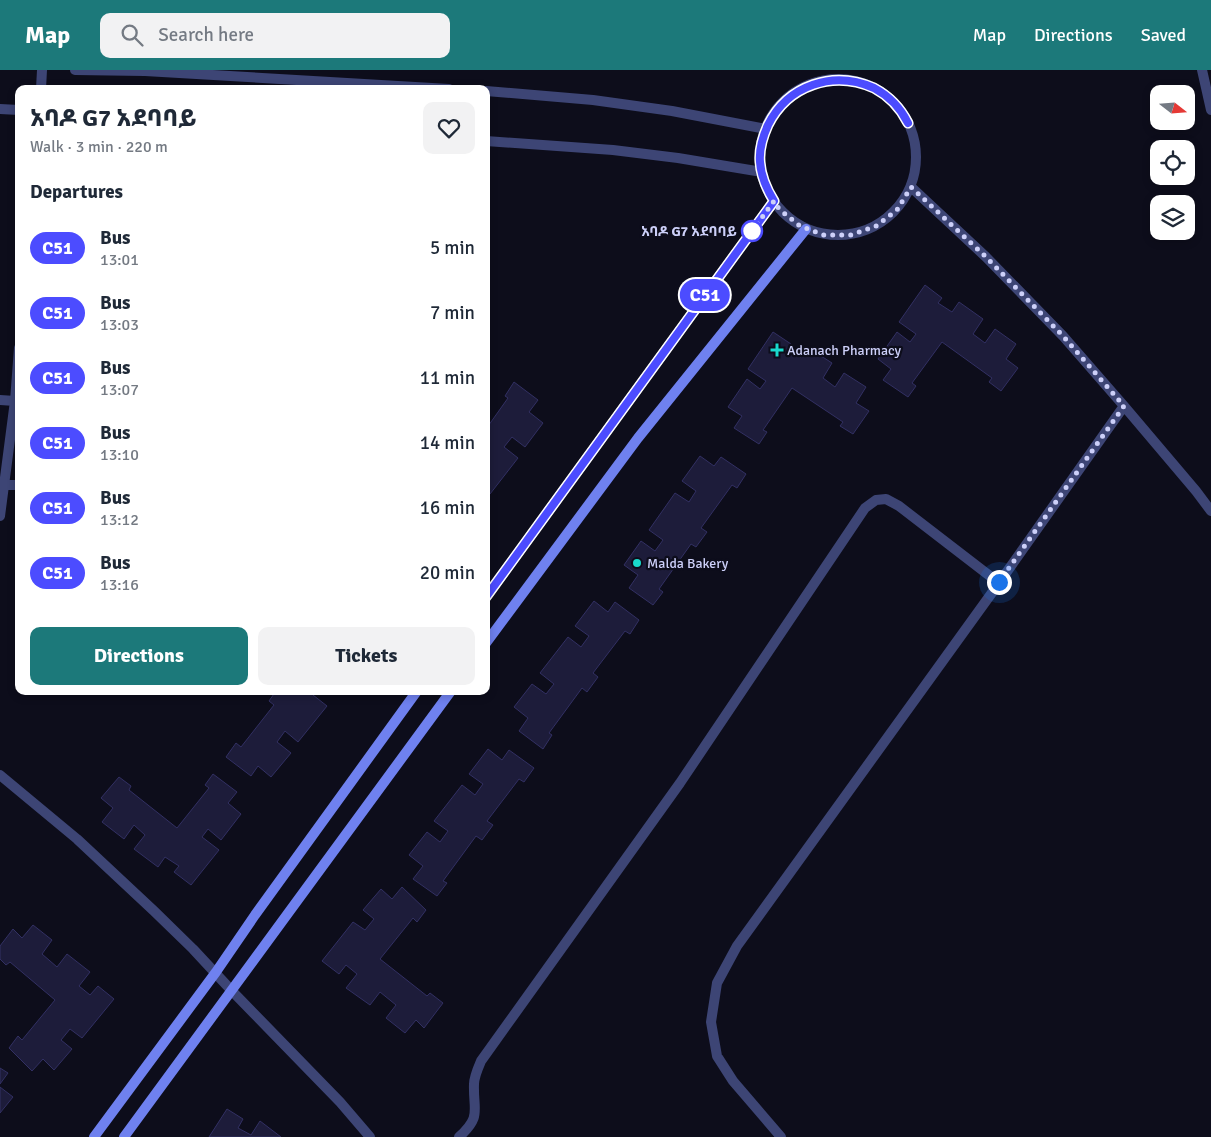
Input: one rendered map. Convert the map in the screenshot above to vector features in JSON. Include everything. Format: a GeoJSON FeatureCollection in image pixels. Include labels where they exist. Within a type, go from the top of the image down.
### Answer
{"type":"FeatureCollection","features":[{"type":"Feature","properties":{"kind":"street"},"geometry":{"type":"LineString","coordinates":[[41,85],[42,70]]}},
{"type":"Feature","properties":{"kind":"street"},"geometry":{"type":"LineString","coordinates":[[75,70],[145,71],[381,85]]}},
{"type":"Feature","properties":{"kind":"street"},"geometry":{"type":"LineString","coordinates":[[838,79],[846,70]]}},
{"type":"Feature","properties":{"kind":"street"},"geometry":{"type":"LineString","coordinates":[[1202,70],[1211,110]]}},
{"type":"Feature","properties":{"kind":"street"},"geometry":{"type":"LineString","coordinates":[[838,79],[864,83],[886,95],[903,113],[914,136],[916,161],[911,187],[897,210],[876,226],[851,235],[824,235],[800,226],[779,209],[765,186],[760,161],[763,136],[766,129],[774,113],[792,94],[814,82],[838,79]]}},
{"type":"Feature","properties":{"kind":"street"},"geometry":{"type":"LineString","coordinates":[[490,91],[613,102],[766,129]]}},
{"type":"Feature","properties":{"kind":"street"},"geometry":{"type":"LineString","coordinates":[[0,109],[15,110]]}},
{"type":"Feature","properties":{"kind":"street"},"geometry":{"type":"LineString","coordinates":[[490,141],[613,150],[678,158],[762,172]]}},
{"type":"Feature","properties":{"kind":"street"},"geometry":{"type":"LineString","coordinates":[[911,187],[986,257],[1063,336],[1211,511]]}},
{"type":"Feature","properties":{"kind":"street"},"geometry":{"type":"LineString","coordinates":[[490,591],[774,201]]}},
{"type":"Feature","properties":{"kind":"street"},"geometry":{"type":"LineString","coordinates":[[490,638],[638,438],[806,229]]}},
{"type":"Feature","properties":{"kind":"street"},"geometry":{"type":"LineString","coordinates":[[0,400],[15,400],[0,516]]}},
{"type":"Feature","properties":{"kind":"street"},"geometry":{"type":"LineString","coordinates":[[781,1137],[733,1081],[716,1056],[711,1022],[717,983],[737,946],[1124,406]]}},
{"type":"Feature","properties":{"kind":"street"},"geometry":{"type":"LineString","coordinates":[[4,485],[15,485]]}},
{"type":"Feature","properties":{"kind":"street"},"geometry":{"type":"LineString","coordinates":[[459,1137],[468,1128],[476,1114],[474,1082],[481,1061],[680,783],[866,508],[876,500],[886,499],[899,506],[999,582]]}},
{"type":"Feature","properties":{"kind":"street"},"geometry":{"type":"LineString","coordinates":[[94,1137],[216,972],[255,915],[415,695]]}},
{"type":"Feature","properties":{"kind":"street"},"geometry":{"type":"LineString","coordinates":[[124,1137],[448,695]]}},
{"type":"Feature","properties":{"kind":"street"},"geometry":{"type":"LineString","coordinates":[[0,775],[84,846],[154,911],[216,972],[232,992],[340,1102],[370,1137]]}},
{"type":"Feature","properties":{"kind":"building"},"geometry":{"type":"Polygon","coordinates":[[[925,285],[942,298],[938,303],[952,312],[959,302],[983,319],[973,334],[985,343],[995,329],[1016,344],[1006,359],[1018,368],[1001,391],[989,382],[992,378],[942,342],[912,383],[916,386],[908,397],[883,380],[891,369],[878,359],[897,332],[910,342],[916,334],[899,322],[925,285]]]}},
{"type":"Feature","properties":{"kind":"building"},"geometry":{"type":"Polygon","coordinates":[[[773,332],[791,344],[787,349],[801,357],[807,347],[832,363],[823,378],[835,387],[844,373],[866,387],[856,403],[869,411],[853,434],[840,426],[843,422],[792,388],[763,430],[767,432],[759,444],[734,428],[742,416],[728,407],[747,379],[760,389],[766,381],[748,369],[773,332]]]}},
{"type":"Feature","properties":{"kind":"building"},"geometry":{"type":"Polygon","coordinates":[[[514,382],[538,400],[529,412],[543,423],[525,447],[512,437],[504,447],[518,458],[490,494],[490,423],[508,398],[505,396],[514,382]]]}},
{"type":"Feature","properties":{"kind":"building"},"geometry":{"type":"Polygon","coordinates":[[[700,456],[714,466],[721,457],[746,474],[737,488],[732,485],[701,528],[707,532],[696,547],[691,544],[659,589],[663,592],[653,605],[629,588],[638,575],[624,565],[641,541],[655,551],[663,540],[649,530],[675,493],[689,502],[696,491],[682,481],[700,456]]]}},
{"type":"Feature","properties":{"kind":"building"},"geometry":{"type":"Polygon","coordinates":[[[594,601],[608,612],[615,602],[639,620],[630,634],[625,631],[593,673],[598,677],[587,692],[582,688],[549,733],[552,735],[543,749],[519,731],[528,718],[514,707],[532,684],[546,694],[554,684],[540,673],[568,637],[581,647],[589,636],[575,626],[594,601]]]}},
{"type":"Feature","properties":{"kind":"building"},"geometry":{"type":"Polygon","coordinates":[[[273,695],[313,695],[327,706],[298,742],[285,731],[277,742],[291,753],[271,777],[258,766],[251,776],[226,757],[236,743],[241,747],[274,705],[269,701],[273,695]]]}},
{"type":"Feature","properties":{"kind":"building"},"geometry":{"type":"Polygon","coordinates":[[[488,749],[502,760],[509,750],[534,768],[524,782],[519,779],[487,821],[493,825],[482,840],[476,836],[443,881],[447,883],[437,896],[413,879],[423,866],[409,855],[427,832],[440,842],[448,831],[434,821],[462,785],[475,795],[483,784],[469,774],[488,749]]]}},
{"type":"Feature","properties":{"kind":"building"},"geometry":{"type":"Polygon","coordinates":[[[213,774],[237,792],[228,803],[241,814],[221,840],[208,829],[202,837],[219,850],[191,885],[174,872],[179,866],[165,857],[158,867],[134,849],[145,835],[134,825],[124,839],[102,822],[113,808],[101,798],[119,777],[131,786],[129,790],[177,828],[209,788],[205,785],[213,774]]]}},
{"type":"Feature","properties":{"kind":"building"},"geometry":{"type":"Polygon","coordinates":[[[402,887],[426,910],[417,922],[413,918],[380,959],[427,996],[430,993],[443,1003],[424,1028],[416,1020],[405,1033],[386,1018],[396,1005],[380,992],[370,1005],[346,988],[357,974],[346,965],[339,974],[322,961],[353,922],[365,930],[374,919],[363,910],[381,889],[392,899],[402,887]]]}},
{"type":"Feature","properties":{"kind":"building"},"geometry":{"type":"Polygon","coordinates":[[[33,925],[52,940],[42,954],[57,967],[67,954],[90,972],[79,986],[90,995],[98,986],[114,999],[82,1038],[70,1029],[61,1040],[72,1049],[54,1070],[43,1059],[32,1071],[9,1048],[18,1036],[22,1040],[55,1000],[10,962],[6,965],[0,959],[0,946],[13,929],[22,938],[33,925]]]}},
{"type":"Feature","properties":{"kind":"building"},"geometry":{"type":"Polygon","coordinates":[[[0,1068],[8,1073],[0,1084],[0,1068]]]}},
{"type":"Feature","properties":{"kind":"building"},"geometry":{"type":"Polygon","coordinates":[[[0,1087],[13,1097],[0,1113],[0,1087]]]}},
{"type":"Feature","properties":{"kind":"building"},"geometry":{"type":"Polygon","coordinates":[[[227,1109],[243,1119],[238,1128],[251,1135],[260,1121],[281,1137],[209,1137],[227,1109]]]}},
{"type":"Feature","properties":{"kind":"bus line","name":"C51"},"geometry":{"type":"LineString","coordinates":[[490,592],[774,201],[765,186],[760,161],[763,136],[774,113],[792,94],[814,82],[838,79],[864,83],[886,95],[903,113],[908,123]]}},
{"type":"Feature","properties":{"kind":"place","name":"አባዶ G7 አደባባይ"},"geometry":{"type":"Point","coordinates":[752,231]}},
{"type":"Feature","properties":{"kind":"place","name":"Adanach Pharmacy"},"geometry":{"type":"Point","coordinates":[777,350]}},
{"type":"Feature","properties":{"kind":"place","name":"Malda Bakery"},"geometry":{"type":"Point","coordinates":[637,563]}},
{"type":"Feature","properties":{"kind":"route"},"geometry":{"type":"LineString","coordinates":[[752,231],[774,201],[779,209],[800,226],[824,235],[851,235],[876,226],[897,210],[911,187],[986,257],[1063,336],[1124,406],[999,582]]}}]}
